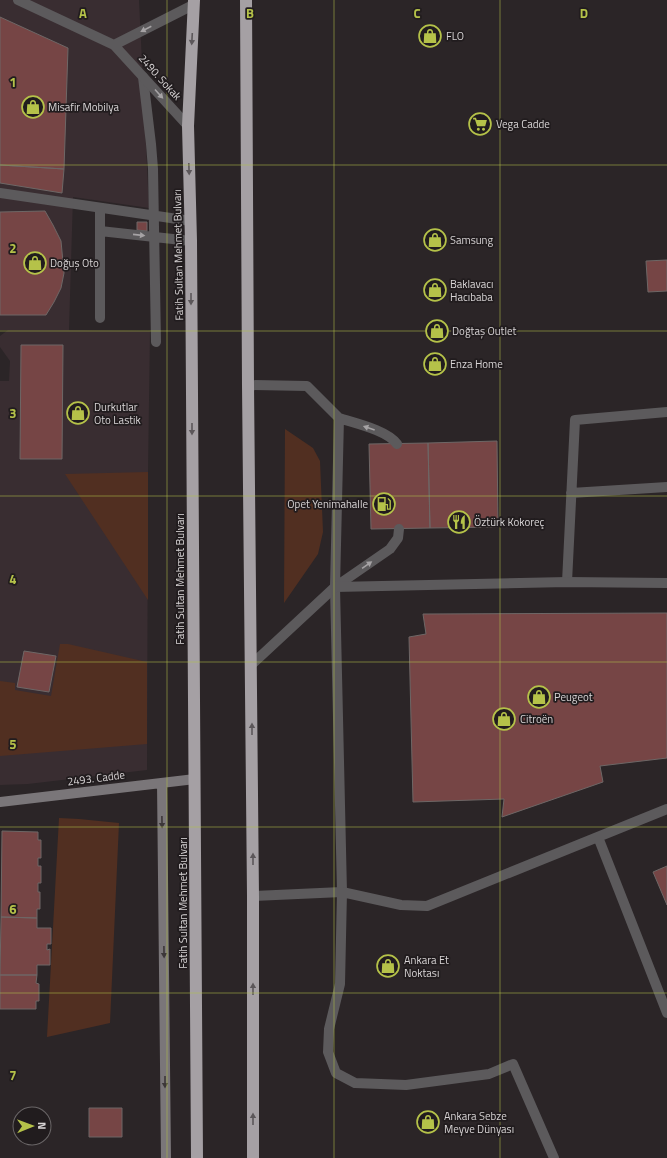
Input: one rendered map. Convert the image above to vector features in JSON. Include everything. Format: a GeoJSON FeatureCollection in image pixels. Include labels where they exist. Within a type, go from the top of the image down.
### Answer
{"type":"FeatureCollection","features":[{"type":"Feature","properties":{"kind":"highway"},"geometry":{"type":"LineString","coordinates":[[247,1],[248,384],[253,896],[253,1158]]}},
{"type":"Feature","properties":{"kind":"highway","name":"Fatih Sultan Mehmet Bulvarı"},"geometry":{"type":"LineString","coordinates":[[193,2],[188,126],[191,221],[197,1158]]}},
{"type":"Feature","properties":{"kind":"street","name":"2490. Sokak"},"geometry":{"type":"LineString","coordinates":[[18,0],[114,45],[188,126]]}},
{"type":"Feature","properties":{"kind":"street"},"geometry":{"type":"LineString","coordinates":[[114,45],[193,2]]}},
{"type":"Feature","properties":{"kind":"street"},"geometry":{"type":"LineString","coordinates":[[143,77],[152,144],[156,342]]}},
{"type":"Feature","properties":{"kind":"street"},"geometry":{"type":"LineString","coordinates":[[0,194],[191,221]]}},
{"type":"Feature","properties":{"kind":"street"},"geometry":{"type":"LineString","coordinates":[[100,208],[100,318]]}},
{"type":"Feature","properties":{"kind":"street"},"geometry":{"type":"LineString","coordinates":[[100,231],[191,240]]}},
{"type":"Feature","properties":{"kind":"street"},"geometry":{"type":"LineString","coordinates":[[248,384],[307,386],[339,418],[383,433],[394,439],[396,444]]}},
{"type":"Feature","properties":{"kind":"street"},"geometry":{"type":"LineString","coordinates":[[567,582],[575,420],[667,412]]}},
{"type":"Feature","properties":{"kind":"street"},"geometry":{"type":"LineString","coordinates":[[339,418],[335,587],[342,892],[340,984],[329,1029],[328,1052],[336,1073],[355,1083],[406,1085],[489,1074],[513,1064],[554,1158]]}},
{"type":"Feature","properties":{"kind":"street"},"geometry":{"type":"LineString","coordinates":[[571,493],[667,487]]}},
{"type":"Feature","properties":{"kind":"street"},"geometry":{"type":"LineString","coordinates":[[251,665],[335,587],[390,549],[398,538],[399,529]]}},
{"type":"Feature","properties":{"kind":"street"},"geometry":{"type":"LineString","coordinates":[[335,587],[567,582],[667,583]]}},
{"type":"Feature","properties":{"kind":"street","name":"2493. Cadde"},"geometry":{"type":"LineString","coordinates":[[0,802],[195,779]]}},
{"type":"Feature","properties":{"kind":"street"},"geometry":{"type":"LineString","coordinates":[[162,783],[166,1158]]}},
{"type":"Feature","properties":{"kind":"street"},"geometry":{"type":"LineString","coordinates":[[253,896],[342,892],[401,905],[427,906],[667,809]]}},
{"type":"Feature","properties":{"kind":"street"},"geometry":{"type":"LineString","coordinates":[[598,837],[664,994],[667,1013]]}},
{"type":"Feature","properties":{"kind":"shaded area"},"geometry":{"type":"Polygon","coordinates":[[[0,0],[139,0],[149,208],[73,197],[69,330],[150,331],[147,770],[28,784],[0,785],[0,381],[9,381],[10,361],[0,347],[0,336],[8,330],[0,330],[0,0]]]}},
{"type":"Feature","properties":{"kind":"shaded area"},"geometry":{"type":"Polygon","coordinates":[[[285,429],[313,448],[320,461],[323,532],[318,554],[284,603],[285,429]]]}},
{"type":"Feature","properties":{"kind":"shaded area"},"geometry":{"type":"Polygon","coordinates":[[[148,472],[148,600],[65,474],[148,472]]]}},
{"type":"Feature","properties":{"kind":"shaded area"},"geometry":{"type":"Polygon","coordinates":[[[60,644],[68,644],[147,662],[147,744],[0,756],[0,681],[15,683],[15,690],[51,696],[60,644]]]}},
{"type":"Feature","properties":{"kind":"shaded area"},"geometry":{"type":"Polygon","coordinates":[[[59,818],[119,823],[110,1023],[47,1037],[59,818]]]}},
{"type":"Feature","properties":{"kind":"building","name":"Misafir Mobilya"},"geometry":{"type":"Polygon","coordinates":[[[0,17],[68,48],[64,169],[0,165],[0,17]]]}},
{"type":"Feature","properties":{"kind":"building"},"geometry":{"type":"Polygon","coordinates":[[[0,165],[64,169],[62,193],[0,183],[0,165]]]}},
{"type":"Feature","properties":{"kind":"building","name":"Doğuş Oto"},"geometry":{"type":"Polygon","coordinates":[[[45,211],[61,241],[64,273],[61,288],[46,315],[0,315],[0,212],[45,211]]]}},
{"type":"Feature","properties":{"kind":"building"},"geometry":{"type":"Polygon","coordinates":[[[137,222],[147,222],[147,231],[137,230],[137,222]]]}},
{"type":"Feature","properties":{"kind":"building"},"geometry":{"type":"Polygon","coordinates":[[[667,260],[667,291],[648,292],[646,261],[667,260]]]}},
{"type":"Feature","properties":{"kind":"building"},"geometry":{"type":"Polygon","coordinates":[[[21,345],[63,345],[62,459],[20,459],[21,345]]]}},
{"type":"Feature","properties":{"kind":"building"},"geometry":{"type":"Polygon","coordinates":[[[497,441],[498,527],[430,528],[428,443],[497,441]]]}},
{"type":"Feature","properties":{"kind":"building"},"geometry":{"type":"Polygon","coordinates":[[[428,443],[430,528],[371,529],[369,444],[428,443]]]}},
{"type":"Feature","properties":{"kind":"building","name":"Peugeot"},"geometry":{"type":"Polygon","coordinates":[[[667,613],[667,758],[600,766],[603,782],[502,817],[504,799],[413,802],[409,637],[426,634],[423,614],[667,613]]]}},
{"type":"Feature","properties":{"kind":"building"},"geometry":{"type":"Polygon","coordinates":[[[24,651],[56,656],[49,692],[17,687],[24,651]]]}},
{"type":"Feature","properties":{"kind":"building"},"geometry":{"type":"Polygon","coordinates":[[[2,831],[38,832],[38,840],[41,840],[41,858],[38,858],[38,866],[41,866],[41,883],[38,883],[38,892],[40,892],[40,909],[37,909],[37,918],[1,917],[2,831]]]}},
{"type":"Feature","properties":{"kind":"building"},"geometry":{"type":"Polygon","coordinates":[[[667,866],[667,905],[653,872],[667,866]]]}},
{"type":"Feature","properties":{"kind":"building"},"geometry":{"type":"Polygon","coordinates":[[[1,917],[37,918],[37,928],[51,928],[51,944],[47,944],[47,950],[50,949],[50,965],[37,965],[37,975],[0,975],[1,917]]]}},
{"type":"Feature","properties":{"kind":"building"},"geometry":{"type":"Polygon","coordinates":[[[0,975],[37,975],[36,983],[39,984],[39,1001],[36,1001],[36,1009],[0,1009],[0,975]]]}},
{"type":"Feature","properties":{"kind":"building"},"geometry":{"type":"Polygon","coordinates":[[[89,1108],[122,1108],[122,1137],[89,1137],[89,1108]]]}},
{"type":"Feature","properties":{"kind":"place","name":"FLO"},"geometry":{"type":"Point","coordinates":[430,36]}},
{"type":"Feature","properties":{"kind":"place","name":"Misafir Mobilya"},"geometry":{"type":"Point","coordinates":[33,107]}},
{"type":"Feature","properties":{"kind":"place","name":"Vega Cadde"},"geometry":{"type":"Point","coordinates":[480,124]}},
{"type":"Feature","properties":{"kind":"place","name":"Samsung"},"geometry":{"type":"Point","coordinates":[435,240]}},
{"type":"Feature","properties":{"kind":"place","name":"Doğuş Oto"},"geometry":{"type":"Point","coordinates":[35,263]}},
{"type":"Feature","properties":{"kind":"place","name":"Baklavacı Hacıbaba"},"geometry":{"type":"Point","coordinates":[435,290]}},
{"type":"Feature","properties":{"kind":"place","name":"Doğtaş Outlet"},"geometry":{"type":"Point","coordinates":[437,331]}},
{"type":"Feature","properties":{"kind":"place","name":"Enza Home"},"geometry":{"type":"Point","coordinates":[435,364]}},
{"type":"Feature","properties":{"kind":"place","name":"Durkutlar Oto Lastik"},"geometry":{"type":"Point","coordinates":[78,413]}},
{"type":"Feature","properties":{"kind":"place","name":"Opet Yenimahalle"},"geometry":{"type":"Point","coordinates":[384,504]}},
{"type":"Feature","properties":{"kind":"place","name":"Öztürk Kokoreç"},"geometry":{"type":"Point","coordinates":[459,522]}},
{"type":"Feature","properties":{"kind":"place","name":"Peugeot"},"geometry":{"type":"Point","coordinates":[539,697]}},
{"type":"Feature","properties":{"kind":"place","name":"Citroën"},"geometry":{"type":"Point","coordinates":[504,719]}},
{"type":"Feature","properties":{"kind":"place","name":"Ankara Et Noktası"},"geometry":{"type":"Point","coordinates":[388,966]}},
{"type":"Feature","properties":{"kind":"place","name":"Ankara Sebze Meyve Dünyası"},"geometry":{"type":"Point","coordinates":[428,1122]}}]}
